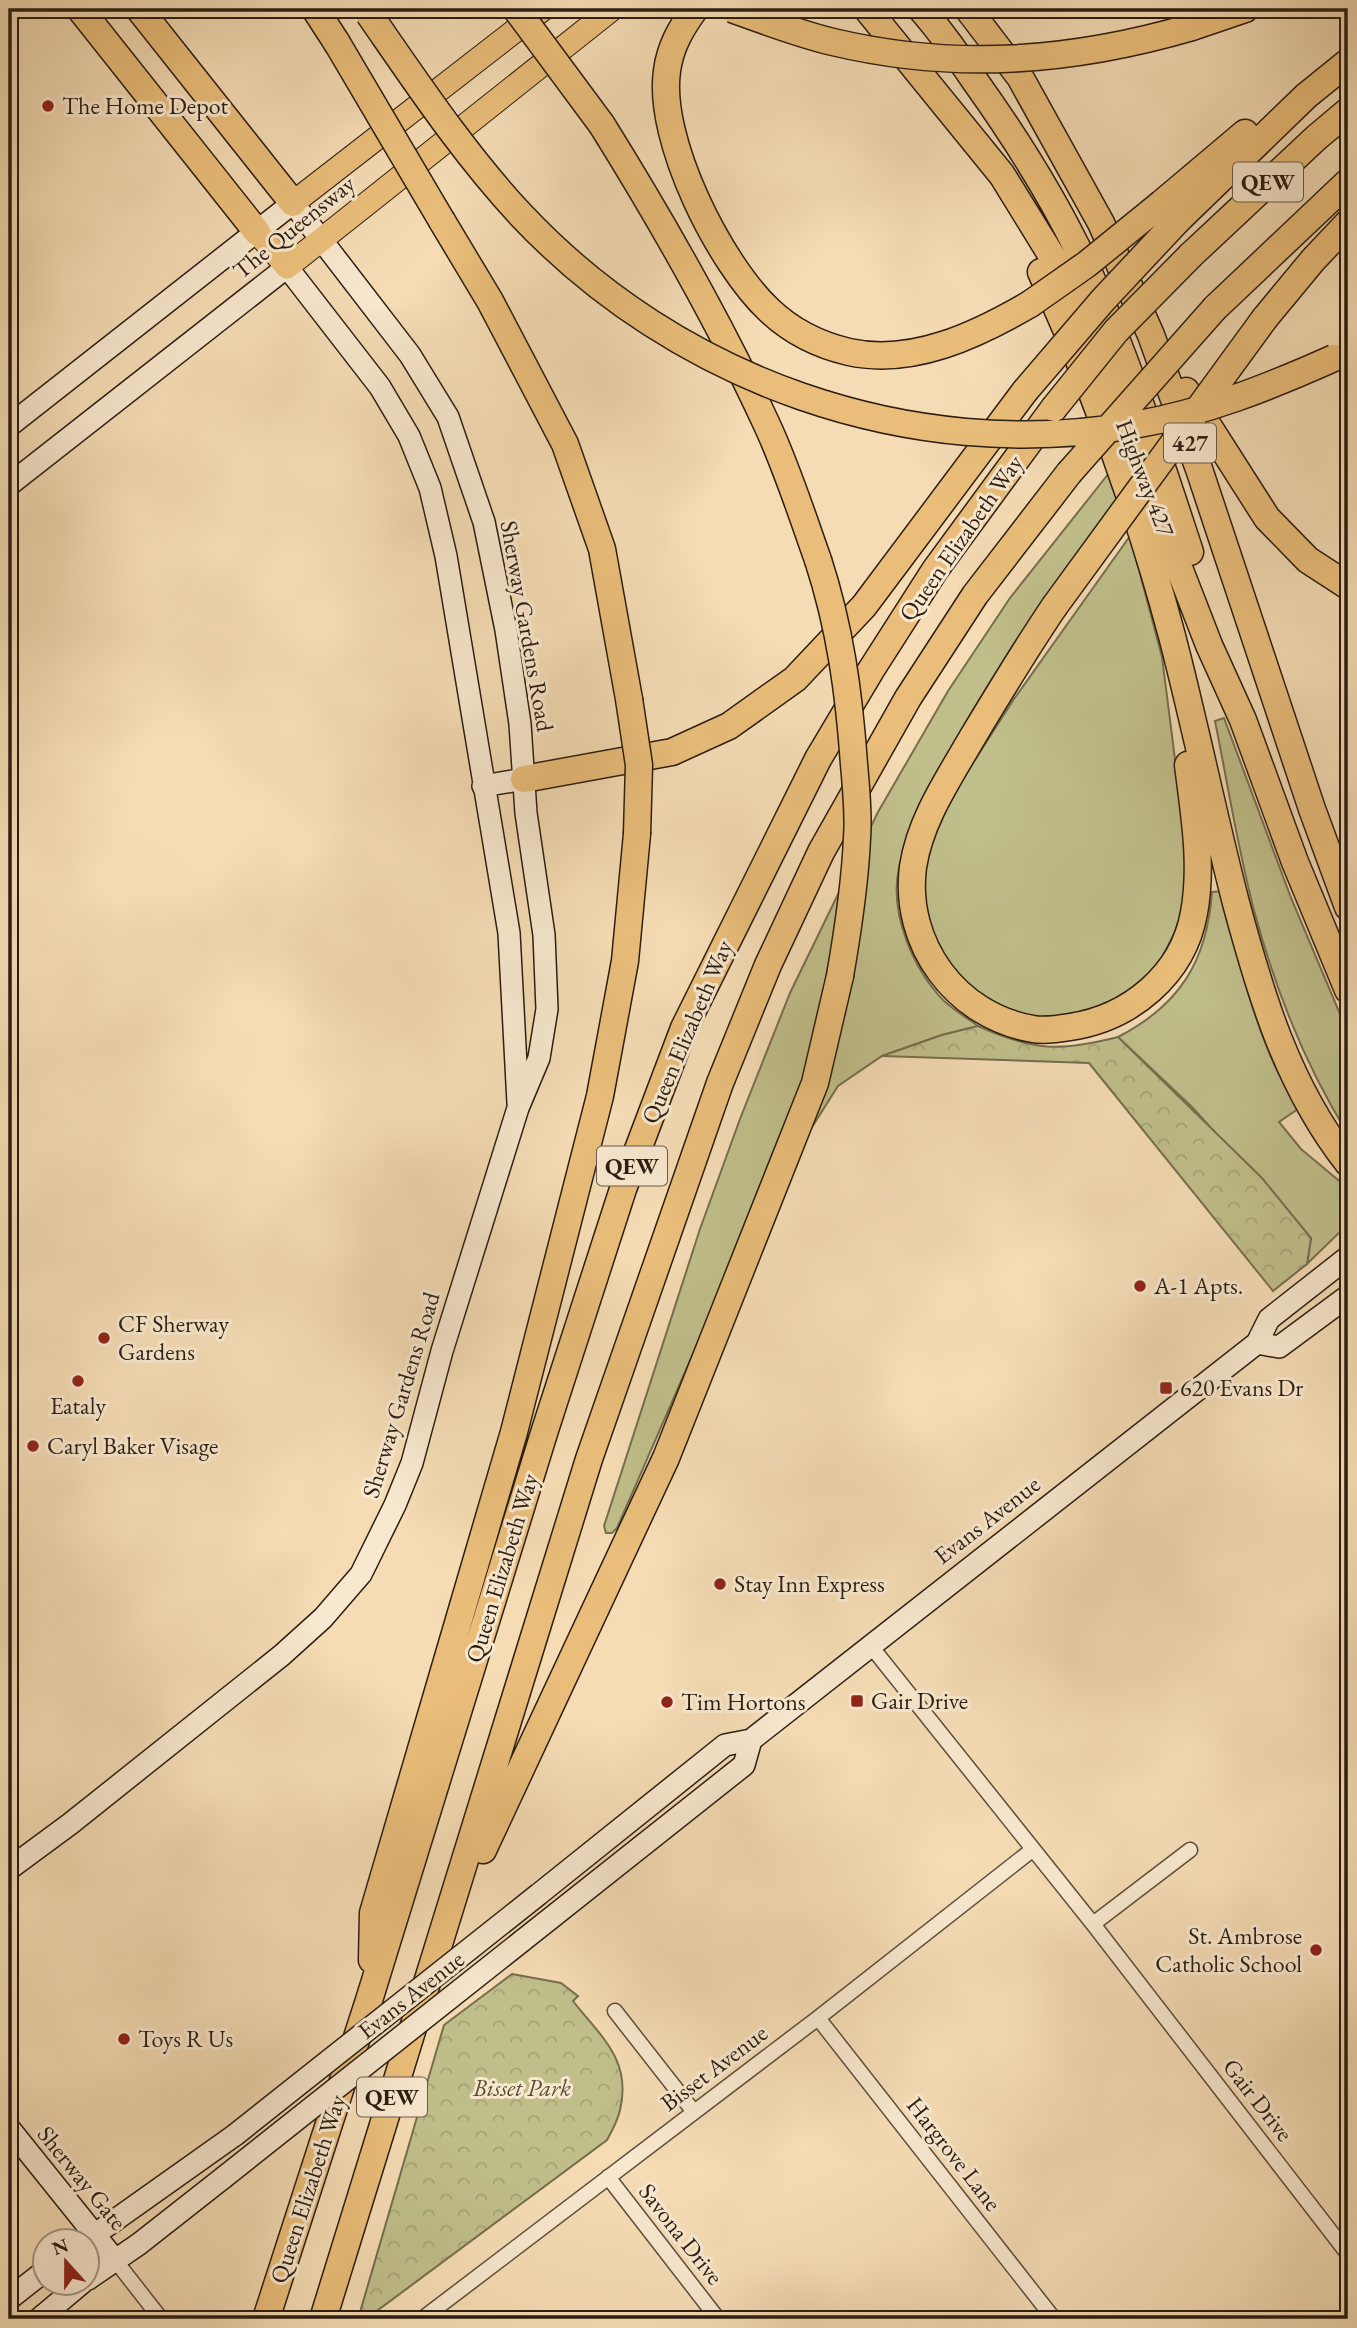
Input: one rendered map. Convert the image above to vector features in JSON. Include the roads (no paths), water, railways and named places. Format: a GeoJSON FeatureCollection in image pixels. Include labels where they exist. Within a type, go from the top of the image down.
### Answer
{"type":"FeatureCollection","features":[{"type":"Feature","properties":{"kind":"highway"},"geometry":{"type":"LineString","coordinates":[[80,9],[257,232]]}},
{"type":"Feature","properties":{"kind":"highway"},"geometry":{"type":"LineString","coordinates":[[139,9],[293,203]]}},
{"type":"Feature","properties":{"kind":"highway"},"geometry":{"type":"LineString","coordinates":[[314,9],[337,43],[490,301],[565,444],[602,549],[639,765],[637,834],[625,961],[600,1096],[514,1432],[373,1913],[370,1997]]}},
{"type":"Feature","properties":{"kind":"highway"},"geometry":{"type":"LineString","coordinates":[[446,1927],[666,1458],[815,1083],[840,976],[852,902],[858,835],[855,771],[844,664],[833,605],[768,428],[719,326],[662,221],[602,125],[516,9]]}},
{"type":"Feature","properties":{"kind":"highway"},"geometry":{"type":"LineString","coordinates":[[695,9],[676,38],[670,56],[665,90],[668,113],[681,160],[696,199],[727,257],[756,297],[770,311],[805,336],[827,346],[851,353],[874,355],[911,352],[966,337],[996,324],[1030,304],[1169,212]]}},
{"type":"Feature","properties":{"kind":"highway"},"geometry":{"type":"LineString","coordinates":[[732,9],[831,42],[878,51],[956,59],[1038,58],[1145,41],[1245,9]]}},
{"type":"Feature","properties":{"kind":"highway","name":"Highway 427"},"geometry":{"type":"LineString","coordinates":[[867,9],[1002,175],[1040,233],[1095,343],[1182,576],[1243,720],[1299,873],[1348,990]]}},
{"type":"Feature","properties":{"kind":"highway"},"geometry":{"type":"LineString","coordinates":[[921,9],[1008,129],[1054,205],[1092,280],[1130,373],[1172,492],[1238,690],[1243,720]]}},
{"type":"Feature","properties":{"kind":"highway","name":"427"},"geometry":{"type":"LineString","coordinates":[[968,9],[1020,77],[1101,223],[1151,335],[1199,469],[1312,809],[1348,907]]}},
{"type":"Feature","properties":{"kind":"highway"},"geometry":{"type":"LineString","coordinates":[[368,12],[475,160],[521,215],[559,252],[652,325],[707,357],[781,390],[820,403],[918,426],[995,435],[1050,434],[1135,425],[1240,398],[1341,355]]}},
{"type":"Feature","properties":{"kind":"highway"},"geometry":{"type":"LineString","coordinates":[[524,779],[672,752],[729,726],[795,679],[864,606],[1025,391],[1103,300],[1169,212],[1264,117],[1306,96],[1348,62]]}},
{"type":"Feature","properties":{"kind":"highway","name":"Queen Elizabeth Way"},"geometry":{"type":"LineString","coordinates":[[266,2319],[370,1997],[549,1417],[623,1189],[684,1028],[818,759],[935,570],[1054,408],[1116,331],[1191,255],[1348,111]]}},
{"type":"Feature","properties":{"kind":"highway"},"geometry":{"type":"LineString","coordinates":[[974,143],[1038,266],[1072,342],[1120,470],[1171,635],[1224,856],[1263,997],[1276,1036],[1301,1091],[1348,1163]]}},
{"type":"Feature","properties":{"kind":"highway","name":"Queen Elizabeth Way"},"geometry":{"type":"LineString","coordinates":[[323,2319],[589,1459],[720,1083],[768,965],[821,852],[908,698],[975,595],[1069,473],[1157,377],[1215,308],[1348,182]]}},
{"type":"Feature","properties":{"kind":"highway"},"geometry":{"type":"LineString","coordinates":[[1171,635],[1196,831],[1197,880],[1194,915],[1182,948],[1167,974],[1147,995],[1125,1009],[1092,1024],[1034,1029],[995,1017],[953,989],[935,968],[914,915],[914,866],[932,811],[1017,662],[1054,607],[1265,318],[1348,223]]}},
{"type":"Feature","properties":{"kind":"highway"},"geometry":{"type":"LineString","coordinates":[[1151,335],[1266,518],[1308,560],[1348,586]]}},
{"type":"Feature","properties":{"kind":"main road","name":"The Queensway"},"geometry":{"type":"LineString","coordinates":[[9,426],[543,9]]}},
{"type":"Feature","properties":{"kind":"main road","name":"The Queensway"},"geometry":{"type":"LineString","coordinates":[[9,485],[612,9]]}},
{"type":"Feature","properties":{"kind":"main road","name":"Sherway Gardens Road"},"geometry":{"type":"LineString","coordinates":[[9,1869],[70,1824],[282,1655],[323,1618],[361,1574],[412,1463],[442,1351],[518,1108],[538,1058],[547,1009],[544,935],[526,813],[520,724],[506,630],[484,522],[448,417],[410,355],[293,203]]}},
{"type":"Feature","properties":{"kind":"main road","name":"Sherway Gardens Road"},"geometry":{"type":"LineString","coordinates":[[257,232],[380,387],[409,436],[429,488],[446,556],[509,933],[518,1108]]}},
{"type":"Feature","properties":{"kind":"main road"},"geometry":{"type":"LineString","coordinates":[[483,786],[524,779]]}},
{"type":"Feature","properties":{"kind":"main road"},"geometry":{"type":"LineString","coordinates":[[488,818],[526,813]]}},
{"type":"Feature","properties":{"kind":"main road","name":"Evans Avenue"},"geometry":{"type":"LineString","coordinates":[[102,2230],[235,2135],[725,1745],[751,1740],[1257,1343],[1269,1320],[1348,1257]]}},
{"type":"Feature","properties":{"kind":"main road"},"geometry":{"type":"LineString","coordinates":[[1257,1343],[1279,1348],[1348,1296]]}},
{"type":"Feature","properties":{"kind":"main road","name":"Evans Avenue"},"geometry":{"type":"LineString","coordinates":[[102,2269],[223,2178],[744,1765],[751,1740]]}},
{"type":"Feature","properties":{"kind":"main road","name":"Sherway Gate"},"geometry":{"type":"LineString","coordinates":[[9,2128],[82,2226]]}},
{"type":"Feature","properties":{"kind":"main road","name":"Sherway Gate"},"geometry":{"type":"LineString","coordinates":[[102,2248],[115,2260]]}},
{"type":"Feature","properties":{"kind":"main road"},"geometry":{"type":"LineString","coordinates":[[9,2299],[32,2281]]}},
{"type":"Feature","properties":{"kind":"main road","name":"Evans Avenue"},"geometry":{"type":"LineString","coordinates":[[39,2319],[67,2296]]}},
{"type":"Feature","properties":{"kind":"street","name":"Gair Drive"},"geometry":{"type":"LineString","coordinates":[[870,1645],[1093,1924],[1348,2254]]}},
{"type":"Feature","properties":{"kind":"street","name":"Bisset Avenue"},"geometry":{"type":"LineString","coordinates":[[422,2319],[818,2018],[1032,1850]]}},
{"type":"Feature","properties":{"kind":"street"},"geometry":{"type":"LineString","coordinates":[[1093,1924],[1190,1850]]}},
{"type":"Feature","properties":{"kind":"street"},"geometry":{"type":"LineString","coordinates":[[615,2011],[694,2112]]}},
{"type":"Feature","properties":{"kind":"street","name":"Hargrove Lane"},"geometry":{"type":"LineString","coordinates":[[818,2018],[1054,2319]]}},
{"type":"Feature","properties":{"kind":"street","name":"Savona Drive"},"geometry":{"type":"LineString","coordinates":[[608,2177],[718,2319]]}},
{"type":"Feature","properties":{"kind":"street"},"geometry":{"type":"LineString","coordinates":[[115,2260],[161,2319]]}},
{"type":"Feature","properties":{"kind":"place","name":"The Home Depot"},"geometry":{"type":"Point","coordinates":[48,106]}},
{"type":"Feature","properties":{"kind":"place","name":"A-1 Apts."},"geometry":{"type":"Point","coordinates":[1140,1286]}},
{"type":"Feature","properties":{"kind":"place","name":"CF Sherway Gardens"},"geometry":{"type":"Point","coordinates":[104,1338]}},
{"type":"Feature","properties":{"kind":"place","name":"Eataly"},"geometry":{"type":"Point","coordinates":[78,1381]}},
{"type":"Feature","properties":{"kind":"place","name":"620 Evans Dr"},"geometry":{"type":"Point","coordinates":[1166,1388]}},
{"type":"Feature","properties":{"kind":"place","name":"Caryl Baker Visage"},"geometry":{"type":"Point","coordinates":[33,1446]}},
{"type":"Feature","properties":{"kind":"place","name":"Stay Inn Express"},"geometry":{"type":"Point","coordinates":[720,1584]}},
{"type":"Feature","properties":{"kind":"place","name":"Gair Drive"},"geometry":{"type":"Point","coordinates":[857,1701]}},
{"type":"Feature","properties":{"kind":"place","name":"Tim Hortons"},"geometry":{"type":"Point","coordinates":[667,1702]}},
{"type":"Feature","properties":{"kind":"place","name":"St. Ambrose Catholic School"},"geometry":{"type":"Point","coordinates":[1316,1950]}},
{"type":"Feature","properties":{"kind":"place","name":"Toys R Us"},"geometry":{"type":"Point","coordinates":[124,2039]}},
{"type":"Feature","properties":{"kind":"park label","name":"Bisset Park"},"geometry":{"type":"Point","coordinates":[522,2088]}}]}
